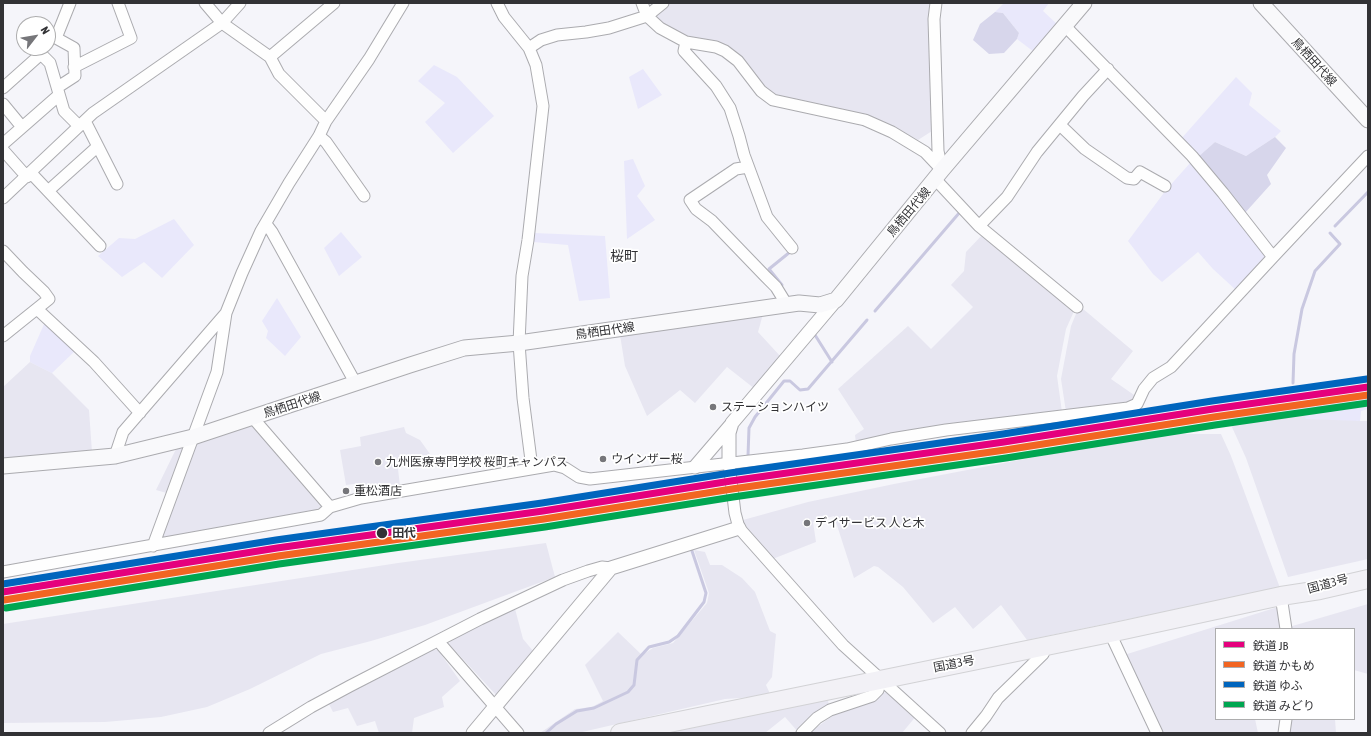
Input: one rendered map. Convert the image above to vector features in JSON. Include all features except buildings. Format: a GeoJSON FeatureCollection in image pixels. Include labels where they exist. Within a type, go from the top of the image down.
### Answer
{"type":"FeatureCollection","features":[{"type":"Feature","properties":{"kind":"highway","name":"国道3号"},"geometry":{"type":"LineString","coordinates":[[620,733],[1110,633],[1284,595],[1368,572]]}},
{"type":"Feature","properties":{"kind":"highway","name":"国道3号"},"geometry":{"type":"LineString","coordinates":[[1284,595],[1320,590],[1368,579]]}},
{"type":"Feature","properties":{"kind":"main road","name":"鳥栖田代線"},"geometry":{"type":"LineString","coordinates":[[3,466],[115,456],[193,437],[464,348],[519,343],[799,303],[820,305],[836,300],[1084,3]]}},
{"type":"Feature","properties":{"kind":"main road","name":"鳥栖田代線"},"geometry":{"type":"LineString","coordinates":[[1261,3],[1368,120]]}},
{"type":"Feature","properties":{"kind":"street"},"geometry":{"type":"LineString","coordinates":[[3,144],[75,76],[74,48],[56,38],[70,3]]}},
{"type":"Feature","properties":{"kind":"street"},"geometry":{"type":"LineString","coordinates":[[74,67],[131,38],[118,3]]}},
{"type":"Feature","properties":{"kind":"street"},"geometry":{"type":"LineString","coordinates":[[205,3],[222,23],[270,58],[280,74],[326,121]]}},
{"type":"Feature","properties":{"kind":"street"},"geometry":{"type":"LineString","coordinates":[[3,198],[93,113],[222,23],[240,3]]}},
{"type":"Feature","properties":{"kind":"street"},"geometry":{"type":"LineString","coordinates":[[270,58],[334,3]]}},
{"type":"Feature","properties":{"kind":"street"},"geometry":{"type":"LineString","coordinates":[[153,546],[217,372],[226,313],[242,273],[266,224],[289,183],[319,136],[326,121],[369,59],[403,3]]}},
{"type":"Feature","properties":{"kind":"street"},"geometry":{"type":"LineString","coordinates":[[497,3],[504,17],[529,48],[536,65],[543,106],[528,240],[522,276],[519,343],[523,398],[532,468]]}},
{"type":"Feature","properties":{"kind":"street"},"geometry":{"type":"LineString","coordinates":[[642,3],[647,16],[660,28],[686,42],[716,47],[725,51],[738,61],[762,91],[773,100],[865,120],[892,132],[925,152],[939,175],[979,226],[1077,307]]}},
{"type":"Feature","properties":{"kind":"street"},"geometry":{"type":"LineString","coordinates":[[529,48],[542,40],[557,35],[610,28],[647,16],[663,3]]}},
{"type":"Feature","properties":{"kind":"street"},"geometry":{"type":"LineString","coordinates":[[936,3],[934,20],[939,175]]}},
{"type":"Feature","properties":{"kind":"street"},"geometry":{"type":"LineString","coordinates":[[1065,26],[1192,156],[1273,257]]}},
{"type":"Feature","properties":{"kind":"street"},"geometry":{"type":"LineString","coordinates":[[686,42],[684,51],[716,86],[730,108],[748,167],[767,217],[792,248]]}},
{"type":"Feature","properties":{"kind":"street"},"geometry":{"type":"LineString","coordinates":[[3,88],[41,54],[50,63],[64,112],[82,124],[97,147],[117,184]]}},
{"type":"Feature","properties":{"kind":"street"},"geometry":{"type":"LineString","coordinates":[[979,226],[1007,197],[1037,152],[1083,96],[1108,69]]}},
{"type":"Feature","properties":{"kind":"street"},"geometry":{"type":"LineString","coordinates":[[3,104],[22,127]]}},
{"type":"Feature","properties":{"kind":"street"},"geometry":{"type":"LineString","coordinates":[[1060,125],[1086,149],[1126,178],[1134,179],[1140,172],[1165,186]]}},
{"type":"Feature","properties":{"kind":"street"},"geometry":{"type":"LineString","coordinates":[[319,136],[326,142],[364,196]]}},
{"type":"Feature","properties":{"kind":"street"},"geometry":{"type":"LineString","coordinates":[[48,191],[97,147]]}},
{"type":"Feature","properties":{"kind":"street"},"geometry":{"type":"LineString","coordinates":[[3,150],[48,191],[100,246]]}},
{"type":"Feature","properties":{"kind":"street"},"geometry":{"type":"LineString","coordinates":[[3,572],[321,515],[330,507],[361,498],[532,468],[554,465],[565,468],[579,477],[590,479],[803,455],[847,449],[891,439],[946,430],[1128,408],[1137,404],[1144,389],[1153,378],[1171,367],[1368,156]]}},
{"type":"Feature","properties":{"kind":"street"},"geometry":{"type":"LineString","coordinates":[[748,167],[736,169],[690,200],[696,209],[712,221],[776,287],[787,305]]}},
{"type":"Feature","properties":{"kind":"street"},"geometry":{"type":"LineString","coordinates":[[266,224],[276,239],[356,384]]}},
{"type":"Feature","properties":{"kind":"street"},"geometry":{"type":"LineString","coordinates":[[3,252],[44,292],[49,299],[3,336]]}},
{"type":"Feature","properties":{"kind":"street"},"geometry":{"type":"LineString","coordinates":[[695,467],[836,300]]}},
{"type":"Feature","properties":{"kind":"street"},"geometry":{"type":"LineString","coordinates":[[37,309],[94,362],[140,413]]}},
{"type":"Feature","properties":{"kind":"street"},"geometry":{"type":"LineString","coordinates":[[115,456],[123,432],[226,313]]}},
{"type":"Feature","properties":{"kind":"street"},"geometry":{"type":"LineString","coordinates":[[253,418],[330,507]]}},
{"type":"Feature","properties":{"kind":"street"},"geometry":{"type":"LineString","coordinates":[[732,423],[729,433],[729,463],[735,513],[739,528],[843,645],[940,733]]}},
{"type":"Feature","properties":{"kind":"street"},"geometry":{"type":"LineString","coordinates":[[269,733],[311,707],[480,618],[563,580],[602,567],[611,568],[739,528]]}},
{"type":"Feature","properties":{"kind":"street"},"geometry":{"type":"LineString","coordinates":[[473,733],[611,568]]}},
{"type":"Feature","properties":{"kind":"street"},"geometry":{"type":"LineString","coordinates":[[1284,595],[1286,628]]}},
{"type":"Feature","properties":{"kind":"street"},"geometry":{"type":"LineString","coordinates":[[1110,633],[1157,733]]}},
{"type":"Feature","properties":{"kind":"street"},"geometry":{"type":"LineString","coordinates":[[438,641],[518,733]]}},
{"type":"Feature","properties":{"kind":"street"},"geometry":{"type":"LineString","coordinates":[[972,733],[998,698],[1043,654],[1047,646]]}},
{"type":"Feature","properties":{"kind":"street"},"geometry":{"type":"LineString","coordinates":[[802,733],[817,718],[830,710],[872,696],[878,690],[880,679]]}},
{"type":"Feature","properties":{"kind":"street"},"geometry":{"type":"LineString","coordinates":[[1284,733],[1286,720]]}},
{"type":"Feature","properties":{"kind":"shaded area"},"geometry":{"type":"Polygon","coordinates":[[[670,3],[931,3],[932,131],[918,140],[870,116],[771,94],[765,89],[745,63],[686,37],[656,20],[656,14],[670,3]]]}},
{"type":"Feature","properties":{"kind":"shaded area"},"geometry":{"type":"Polygon","coordinates":[[[1004,3],[1049,3],[1043,11],[1058,25],[1034,52],[1017,39],[1019,33],[1003,13],[995,12],[1004,3]]]}},
{"type":"Feature","properties":{"kind":"shaded area"},"geometry":{"type":"Polygon","coordinates":[[[995,12],[1003,13],[1019,33],[1017,39],[1004,53],[989,54],[973,40],[980,24],[995,12]]]}},
{"type":"Feature","properties":{"kind":"shaded area"},"geometry":{"type":"Polygon","coordinates":[[[434,65],[457,77],[494,116],[453,153],[425,122],[445,103],[418,81],[434,65]]]}},
{"type":"Feature","properties":{"kind":"shaded area"},"geometry":{"type":"Polygon","coordinates":[[[643,69],[662,95],[638,109],[629,77],[643,69]]]}},
{"type":"Feature","properties":{"kind":"shaded area"},"geometry":{"type":"Polygon","coordinates":[[[1236,77],[1252,93],[1249,105],[1281,131],[1275,137],[1246,156],[1215,142],[1198,157],[1180,140],[1236,77]]]}},
{"type":"Feature","properties":{"kind":"shaded area"},"geometry":{"type":"Polygon","coordinates":[[[1275,137],[1286,148],[1267,175],[1271,184],[1244,214],[1198,157],[1215,142],[1246,156],[1275,137]]]}},
{"type":"Feature","properties":{"kind":"shaded area"},"geometry":{"type":"Polygon","coordinates":[[[633,159],[645,186],[637,196],[655,220],[627,239],[624,161],[633,159]]]}},
{"type":"Feature","properties":{"kind":"shaded area"},"geometry":{"type":"Polygon","coordinates":[[[1191,162],[1268,258],[1237,291],[1213,269],[1198,252],[1162,282],[1153,274],[1128,241],[1166,190],[1191,162]]]}},
{"type":"Feature","properties":{"kind":"shaded area"},"geometry":{"type":"Polygon","coordinates":[[[174,219],[194,245],[162,278],[144,262],[122,277],[98,256],[119,238],[135,239],[174,219]]]}},
{"type":"Feature","properties":{"kind":"shaded area"},"geometry":{"type":"Polygon","coordinates":[[[341,232],[362,257],[339,276],[324,248],[341,232]]]}},
{"type":"Feature","properties":{"kind":"shaded area"},"geometry":{"type":"Polygon","coordinates":[[[534,233],[605,236],[610,298],[579,301],[568,245],[533,242],[534,233]]]}},
{"type":"Feature","properties":{"kind":"shaded area"},"geometry":{"type":"Polygon","coordinates":[[[984,233],[1075,309],[1066,329],[1057,376],[1062,412],[856,443],[855,435],[864,429],[838,389],[908,326],[931,349],[973,307],[951,285],[964,271],[966,252],[984,233]]]}},
{"type":"Feature","properties":{"kind":"shaded area"},"geometry":{"type":"Polygon","coordinates":[[[277,298],[301,337],[285,356],[266,338],[268,331],[262,321],[277,298]]]}},
{"type":"Feature","properties":{"kind":"shaded area"},"geometry":{"type":"Polygon","coordinates":[[[1082,308],[1133,351],[1111,379],[1137,397],[1127,406],[1066,412],[1061,379],[1071,326],[1078,309],[1082,308]]]}},
{"type":"Feature","properties":{"kind":"shaded area"},"geometry":{"type":"Polygon","coordinates":[[[763,314],[758,332],[781,357],[755,389],[727,367],[695,403],[680,390],[647,416],[625,366],[620,335],[763,314]]]}},
{"type":"Feature","properties":{"kind":"shaded area"},"geometry":{"type":"Polygon","coordinates":[[[45,322],[75,351],[52,373],[30,362],[30,356],[45,322]]]}},
{"type":"Feature","properties":{"kind":"shaded area"},"geometry":{"type":"Polygon","coordinates":[[[30,362],[52,373],[89,410],[92,452],[3,460],[3,387],[30,362]]]}},
{"type":"Feature","properties":{"kind":"shaded area"},"geometry":{"type":"Polygon","coordinates":[[[1368,396],[1368,409],[1361,411],[1360,421],[1306,419],[1300,410],[1227,416],[1227,412],[1368,396]]]}},
{"type":"Feature","properties":{"kind":"shaded area"},"geometry":{"type":"Polygon","coordinates":[[[1300,410],[1360,421],[1368,421],[1368,559],[1288,577],[1246,458],[1227,416],[1300,410]]]}},
{"type":"Feature","properties":{"kind":"shaded area"},"geometry":{"type":"Polygon","coordinates":[[[251,424],[260,429],[321,502],[322,508],[318,513],[156,543],[174,495],[156,490],[176,449],[251,424]]]}},
{"type":"Feature","properties":{"kind":"shaded area","name":"九州医療専門学校 桜町キャンパス"},"geometry":{"type":"Polygon","coordinates":[[[404,427],[406,433],[420,440],[430,454],[398,469],[400,486],[363,493],[361,483],[346,485],[340,450],[361,446],[360,437],[404,427]]]}},
{"type":"Feature","properties":{"kind":"shaded area"},"geometry":{"type":"Polygon","coordinates":[[[1146,434],[1221,434],[1231,456],[1280,588],[1027,640],[1001,605],[973,629],[955,607],[933,623],[903,587],[878,567],[874,566],[854,578],[834,516],[813,522],[816,542],[770,560],[746,533],[743,520],[808,502],[1072,450],[1106,439],[1146,434]]]}},
{"type":"Feature","properties":{"kind":"shaded area"},"geometry":{"type":"Polygon","coordinates":[[[546,543],[555,577],[425,625],[321,654],[250,689],[207,707],[161,717],[105,722],[3,723],[3,624],[398,563],[546,543]]]}},
{"type":"Feature","properties":{"kind":"shaded area"},"geometry":{"type":"Polygon","coordinates":[[[694,550],[705,552],[710,565],[722,565],[742,578],[755,592],[770,631],[776,634],[772,677],[766,685],[771,696],[725,699],[578,733],[540,733],[575,709],[592,707],[603,701],[585,665],[618,632],[642,655],[653,648],[673,643],[707,603],[709,593],[694,550]]]}},
{"type":"Feature","properties":{"kind":"shaded area"},"geometry":{"type":"Polygon","coordinates":[[[1368,604],[1368,674],[1355,670],[1355,628],[1289,627],[1368,604]]]}},
{"type":"Feature","properties":{"kind":"shaded area"},"geometry":{"type":"Polygon","coordinates":[[[514,605],[523,639],[534,652],[497,696],[449,644],[453,636],[514,605]]]}},
{"type":"Feature","properties":{"kind":"shaded area"},"geometry":{"type":"Polygon","coordinates":[[[1281,606],[1283,628],[1215,628],[1215,720],[1255,720],[1258,733],[1160,733],[1124,655],[1281,606]]]}},
{"type":"Feature","properties":{"kind":"shaded area"},"geometry":{"type":"Polygon","coordinates":[[[428,650],[438,650],[460,681],[442,697],[444,707],[414,718],[412,733],[379,733],[375,721],[357,726],[348,708],[333,712],[328,702],[428,650]]]}},
{"type":"Feature","properties":{"kind":"shaded area"},"geometry":{"type":"Polygon","coordinates":[[[888,691],[917,715],[902,733],[809,733],[839,711],[888,691]]]}},
{"type":"Feature","properties":{"kind":"shaded area"},"geometry":{"type":"Polygon","coordinates":[[[827,697],[829,705],[799,733],[785,717],[765,733],[668,733],[734,716],[827,697]]]}},
{"type":"Feature","properties":{"kind":"shaded area"},"geometry":{"type":"Polygon","coordinates":[[[1290,720],[1335,720],[1336,733],[1288,733],[1290,720]]]}},
{"type":"Feature","properties":{"kind":"waterway"},"geometry":{"type":"LineString","coordinates":[[1335,226],[1368,192]]}},
{"type":"Feature","properties":{"kind":"waterway"},"geometry":{"type":"LineString","coordinates":[[875,311],[960,212],[959,210]]}},
{"type":"Feature","properties":{"kind":"waterway"},"geometry":{"type":"LineString","coordinates":[[1293,383],[1294,354],[1302,309],[1315,271],[1340,244],[1330,233]]}},
{"type":"Feature","properties":{"kind":"waterway"},"geometry":{"type":"LineString","coordinates":[[782,285],[769,269],[790,252]]}},
{"type":"Feature","properties":{"kind":"waterway"},"geometry":{"type":"LineString","coordinates":[[748,456],[749,428],[755,417],[784,381],[790,381],[800,390],[808,389],[867,320]]}},
{"type":"Feature","properties":{"kind":"waterway"},"geometry":{"type":"LineString","coordinates":[[815,335],[832,362]]}},
{"type":"Feature","properties":{"kind":"waterway"},"geometry":{"type":"LineString","coordinates":[[546,733],[556,724],[577,711],[594,708],[628,692],[634,685],[637,660],[649,647],[669,642],[678,636],[704,602],[706,593],[692,551]]}},
{"type":"Feature","properties":{"kind":"rail line","name":"ゆふ"},"geometry":{"type":"LineString","coordinates":[[3,584],[276,540],[542,503],[730,473],[1003,434],[1212,401],[1367,379]]}},
{"type":"Feature","properties":{"kind":"rail line","name":"JB"},"geometry":{"type":"LineString","coordinates":[[3,592],[277,548],[543,511],[731,481],[1004,442],[1213,409],[1368,387]]}},
{"type":"Feature","properties":{"kind":"rail line","name":"かもめ"},"geometry":{"type":"LineString","coordinates":[[4,600],[278,556],[544,519],[732,489],[1005,450],[1214,417],[1368,395]]}},
{"type":"Feature","properties":{"kind":"rail line","name":"みどり"},"geometry":{"type":"LineString","coordinates":[[6,608],[279,564],[545,527],[733,497],[1006,458],[1215,425],[1368,403]]}},
{"type":"Feature","properties":{"kind":"place","name":"ステーションハイツ"},"geometry":{"type":"Point","coordinates":[713,407]}},
{"type":"Feature","properties":{"kind":"place","name":"ウインザー桜"},"geometry":{"type":"Point","coordinates":[603,459]}},
{"type":"Feature","properties":{"kind":"place","name":"九州医療専門学校 桜町キャンパス"},"geometry":{"type":"Point","coordinates":[378,462]}},
{"type":"Feature","properties":{"kind":"place","name":"重松酒店"},"geometry":{"type":"Point","coordinates":[346,491]}},
{"type":"Feature","properties":{"kind":"place","name":"デイサービス 人と木"},"geometry":{"type":"Point","coordinates":[807,523]}},
{"type":"Feature","properties":{"kind":"place","name":"田代"},"geometry":{"type":"Point","coordinates":[382,533]}},
{"type":"Feature","properties":{"kind":"district","name":"桜町"},"geometry":{"type":"Point","coordinates":[624,257]}}]}
